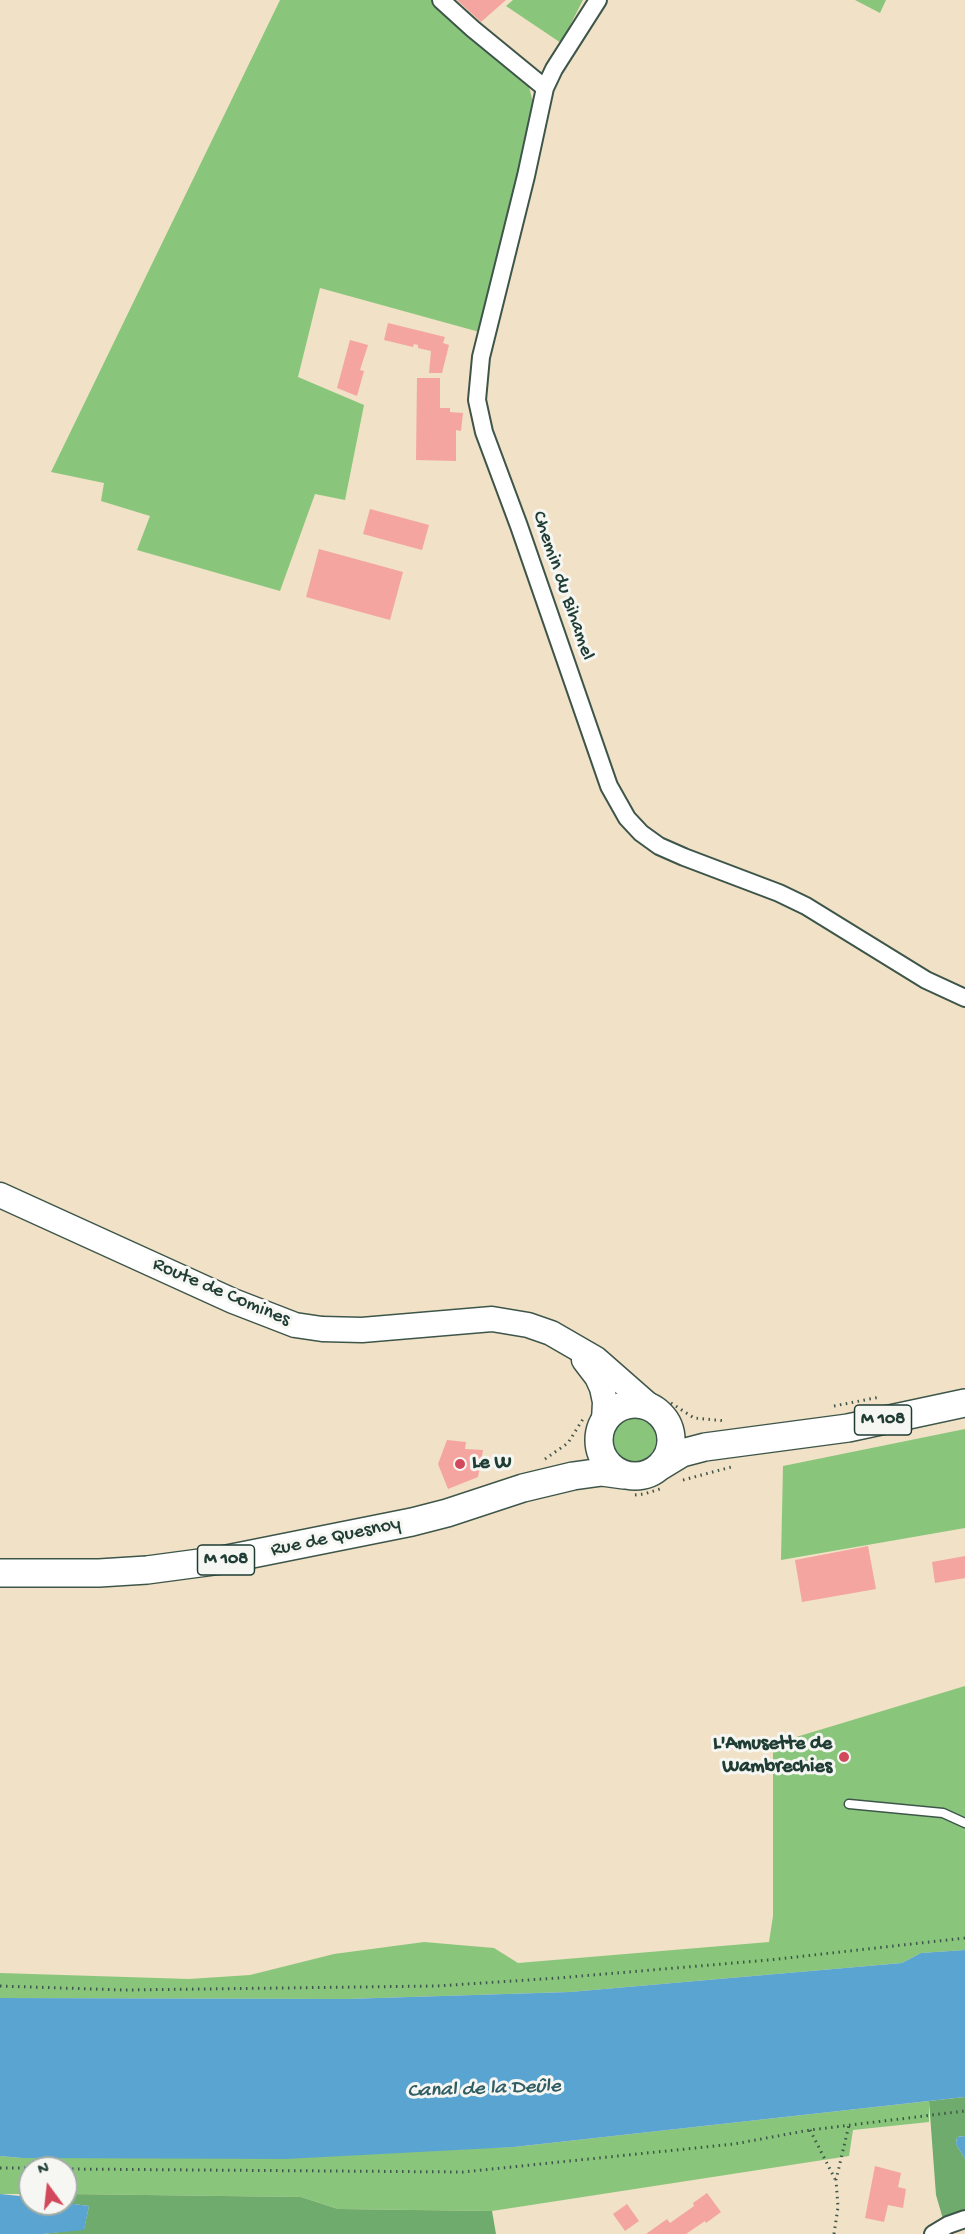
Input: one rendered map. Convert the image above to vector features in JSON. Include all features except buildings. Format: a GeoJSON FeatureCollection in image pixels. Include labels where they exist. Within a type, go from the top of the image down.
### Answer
{"type":"FeatureCollection","features":[{"type":"Feature","properties":{"kind":"main road","name":"M 108"},"geometry":{"type":"LineString","coordinates":[[659,1467],[671,1458],[693,1450],[858,1426],[965,1402]]}},
{"type":"Feature","properties":{"kind":"main road"},"geometry":{"type":"LineString","coordinates":[[638,1404],[661,1408],[669,1428],[671,1444],[666,1459],[659,1467],[640,1476],[624,1475],[611,1468],[602,1455],[596,1421],[623,1405],[638,1404]]}},
{"type":"Feature","properties":{"kind":"main road","name":"M 108"},"geometry":{"type":"LineString","coordinates":[[661,1408],[682,1426],[696,1430],[747,1435],[801,1434]]}},
{"type":"Feature","properties":{"kind":"main road","name":"Rue de Quesnoy"},"geometry":{"type":"LineString","coordinates":[[523,1488],[566,1464],[582,1451],[596,1421]]}},
{"type":"Feature","properties":{"kind":"main road","name":"Rue de Quesnoy"},"geometry":{"type":"LineString","coordinates":[[0,1573],[116,1572],[231,1559],[412,1522],[523,1488],[595,1472],[624,1475]]}},
{"type":"Feature","properties":{"kind":"street"},"geometry":{"type":"LineString","coordinates":[[441,0],[472,29],[545,88]]}},
{"type":"Feature","properties":{"kind":"street","name":"Chemin du Bihamel"},"geometry":{"type":"LineString","coordinates":[[598,0],[554,69],[545,88],[526,176],[481,357],[477,400],[484,432],[611,792],[633,825],[659,846],[779,893],[806,906],[926,980],[965,998]]}},
{"type":"Feature","properties":{"kind":"street","name":"Route de Comines"},"geometry":{"type":"LineString","coordinates":[[0,1195],[233,1301],[295,1324],[322,1329],[362,1330],[492,1319],[518,1322],[541,1329],[596,1359],[661,1408]]}},
{"type":"Feature","properties":{"kind":"street","name":"Route de Comines"},"geometry":{"type":"LineString","coordinates":[[560,1338],[587,1362],[597,1377],[605,1402],[596,1421]]}},
{"type":"Feature","properties":{"kind":"street"},"geometry":{"type":"LineString","coordinates":[[933,2234],[965,2219]]}},
{"type":"Feature","properties":{"kind":"lane"},"geometry":{"type":"LineString","coordinates":[[849,1804],[943,1814],[965,1823]]}},
{"type":"Feature","properties":{"kind":"path"},"geometry":{"type":"LineString","coordinates":[[829,1407],[884,1396]]}},
{"type":"Feature","properties":{"kind":"path"},"geometry":{"type":"LineString","coordinates":[[661,1408],[684,1413],[694,1418],[732,1422]]}},
{"type":"Feature","properties":{"kind":"path"},"geometry":{"type":"LineString","coordinates":[[543,1460],[568,1443],[576,1432],[596,1421]]}},
{"type":"Feature","properties":{"kind":"path"},"geometry":{"type":"LineString","coordinates":[[0,1986],[136,1990],[437,1986],[769,1960],[965,1938]]}},
{"type":"Feature","properties":{"kind":"path"},"geometry":{"type":"LineString","coordinates":[[78,2169],[463,2172],[735,2144],[810,2130],[965,2111]]}},
{"type":"Feature","properties":{"kind":"path"},"geometry":{"type":"LineString","coordinates":[[834,2234],[838,2207],[836,2180],[849,2125]]}},
{"type":"Feature","properties":{"kind":"path"},"geometry":{"type":"LineString","coordinates":[[810,2130],[836,2180]]}},
{"type":"Feature","properties":{"kind":"path"},"geometry":{"type":"LineString","coordinates":[[0,2168],[18,2168]]}},
{"type":"Feature","properties":{"kind":"green space"},"geometry":{"type":"Polygon","coordinates":[[[280,0],[432,0],[529,87],[534,106],[483,333],[320,288],[298,377],[364,405],[345,500],[315,494],[280,591],[137,550],[150,516],[101,501],[104,483],[51,472],[280,0]]]}},
{"type":"Feature","properties":{"kind":"green space"},"geometry":{"type":"Polygon","coordinates":[[[513,0],[583,0],[561,43],[506,6],[513,0]]]}},
{"type":"Feature","properties":{"kind":"green space"},"geometry":{"type":"Polygon","coordinates":[[[855,0],[886,0],[880,13],[855,0]]]}},
{"type":"Feature","properties":{"kind":"green space"},"geometry":{"type":"Polygon","coordinates":[[[634,1418],[649,1425],[656,1440],[649,1455],[634,1462],[619,1455],[612,1440],[619,1425],[634,1418]]]}},
{"type":"Feature","properties":{"kind":"green space"},"geometry":{"type":"Polygon","coordinates":[[[965,1429],[965,1528],[781,1560],[783,1466],[965,1429]]]}},
{"type":"Feature","properties":{"kind":"green space"},"geometry":{"type":"Polygon","coordinates":[[[965,1686],[965,1950],[921,1953],[902,1963],[570,1992],[346,1999],[0,1998],[0,1973],[189,1979],[250,1975],[334,1954],[424,1942],[494,1948],[518,1963],[769,1942],[773,1916],[773,1744],[965,1686]]]}},
{"type":"Feature","properties":{"kind":"green space"},"geometry":{"type":"Polygon","coordinates":[[[965,2097],[965,2136],[957,2137],[956,2144],[965,2159],[965,2214],[943,2219],[936,2195],[929,2101],[965,2097]]]}},
{"type":"Feature","properties":{"kind":"green space"},"geometry":{"type":"Polygon","coordinates":[[[929,2101],[929,2122],[853,2130],[849,2156],[492,2211],[338,2209],[301,2197],[78,2194],[78,2157],[514,2147],[929,2101]]]}},
{"type":"Feature","properties":{"kind":"green space"},"geometry":{"type":"Polygon","coordinates":[[[0,2156],[18,2158],[18,2194],[0,2194],[0,2156]]]}},
{"type":"Feature","properties":{"kind":"green space"},"geometry":{"type":"Polygon","coordinates":[[[78,2194],[301,2197],[338,2209],[492,2211],[496,2234],[42,2234],[84,2229],[89,2206],[78,2205],[78,2194]]]}},
{"type":"Feature","properties":{"kind":"water","name":"Canal de la Deûle"},"geometry":{"type":"Polygon","coordinates":[[[965,1950],[965,2097],[514,2147],[286,2159],[0,2156],[0,1998],[346,1999],[570,1992],[902,1963],[921,1953],[965,1950]]]}},
{"type":"Feature","properties":{"kind":"water"},"geometry":{"type":"Polygon","coordinates":[[[965,2136],[965,2159],[956,2144],[957,2137],[965,2136]]]}},
{"type":"Feature","properties":{"kind":"water"},"geometry":{"type":"Polygon","coordinates":[[[0,2194],[18,2196],[18,2216],[78,2216],[78,2205],[89,2206],[84,2230],[42,2234],[0,2234],[0,2194]]]}},
{"type":"Feature","properties":{"kind":"place","name":"Le W"},"geometry":{"type":"Point","coordinates":[460,1464]}},
{"type":"Feature","properties":{"kind":"place","name":"L'Amusette de Wambrechies"},"geometry":{"type":"Point","coordinates":[844,1757]}}]}
